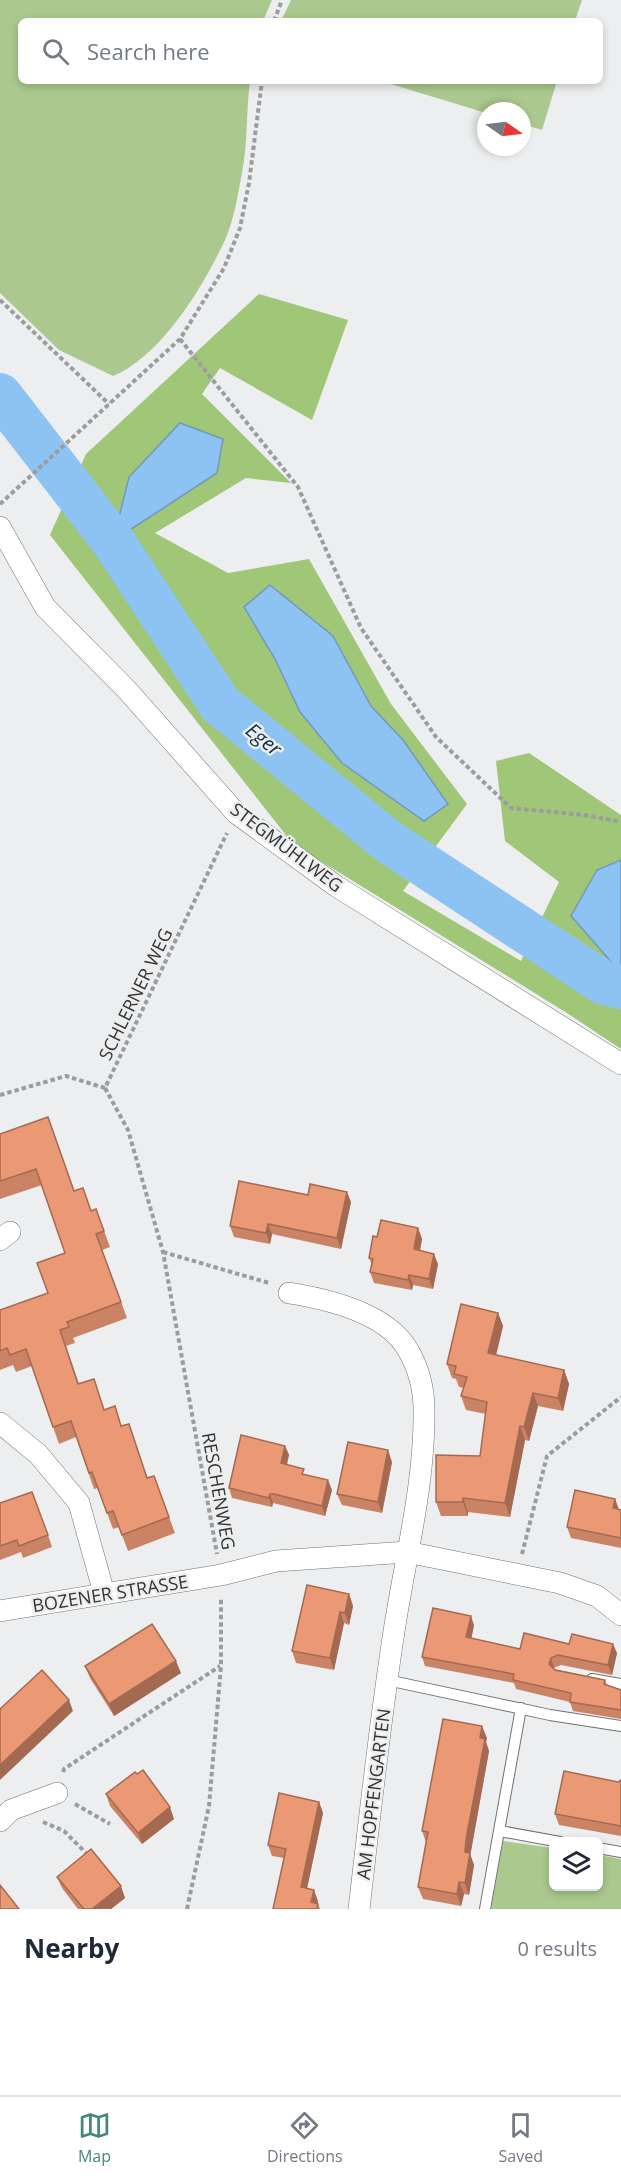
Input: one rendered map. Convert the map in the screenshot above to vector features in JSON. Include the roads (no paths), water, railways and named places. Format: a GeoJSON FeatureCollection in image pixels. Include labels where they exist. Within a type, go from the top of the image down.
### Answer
{"type":"FeatureCollection","features":[{"type":"Feature","properties":{"kind":"street","name":"STEGMÜHLWEG"},"geometry":{"type":"LineString","coordinates":[[0,527],[45,607],[127,690],[236,813],[336,886],[621,1064]]}},
{"type":"Feature","properties":{"kind":"street","name":"AM HOPFENGARTEN"},"geometry":{"type":"LineString","coordinates":[[289,1293],[336,1301],[384,1325],[407,1347],[421,1377],[424,1410],[422,1458],[387,1680],[359,1909]]}},
{"type":"Feature","properties":{"kind":"street"},"geometry":{"type":"LineString","coordinates":[[0,1423],[38,1454],[79,1503],[104,1593]]}},
{"type":"Feature","properties":{"kind":"street"},"geometry":{"type":"LineString","coordinates":[[407,1552],[518,1573],[597,1596],[621,1615]]}},
{"type":"Feature","properties":{"kind":"street","name":"BOZENER STRASSE"},"geometry":{"type":"LineString","coordinates":[[0,1611],[221,1575],[276,1562],[407,1552]]}},
{"type":"Feature","properties":{"kind":"street"},"geometry":{"type":"LineString","coordinates":[[5,1815],[57,1793]]}},
{"type":"Feature","properties":{"kind":"lane"},"geometry":{"type":"LineString","coordinates":[[580,1676],[621,1684]]}},
{"type":"Feature","properties":{"kind":"lane"},"geometry":{"type":"LineString","coordinates":[[387,1680],[621,1726]]}},
{"type":"Feature","properties":{"kind":"lane"},"geometry":{"type":"LineString","coordinates":[[485,1909],[521,1708]]}},
{"type":"Feature","properties":{"kind":"lane"},"geometry":{"type":"LineString","coordinates":[[500,1831],[549,1840]]}},
{"type":"Feature","properties":{"kind":"lane"},"geometry":{"type":"LineString","coordinates":[[603,1849],[621,1852]]}},
{"type":"Feature","properties":{"kind":"water"},"geometry":{"type":"Polygon","coordinates":[[[180,423],[223,439],[217,473],[113,541],[129,477],[180,423]]]}},
{"type":"Feature","properties":{"kind":"water"},"geometry":{"type":"Polygon","coordinates":[[[270,585],[333,636],[371,706],[403,740],[448,804],[424,821],[342,763],[300,712],[275,659],[244,607],[270,585]]]}},
{"type":"Feature","properties":{"kind":"water"},"geometry":{"type":"Polygon","coordinates":[[[621,860],[621,967],[614,965],[571,916],[597,870],[621,860]]]}},
{"type":"Feature","properties":{"kind":"waterway","name":"Eger"},"geometry":{"type":"LineString","coordinates":[[0,395],[113,541],[220,704],[389,842],[604,983],[621,987]]}}]}
